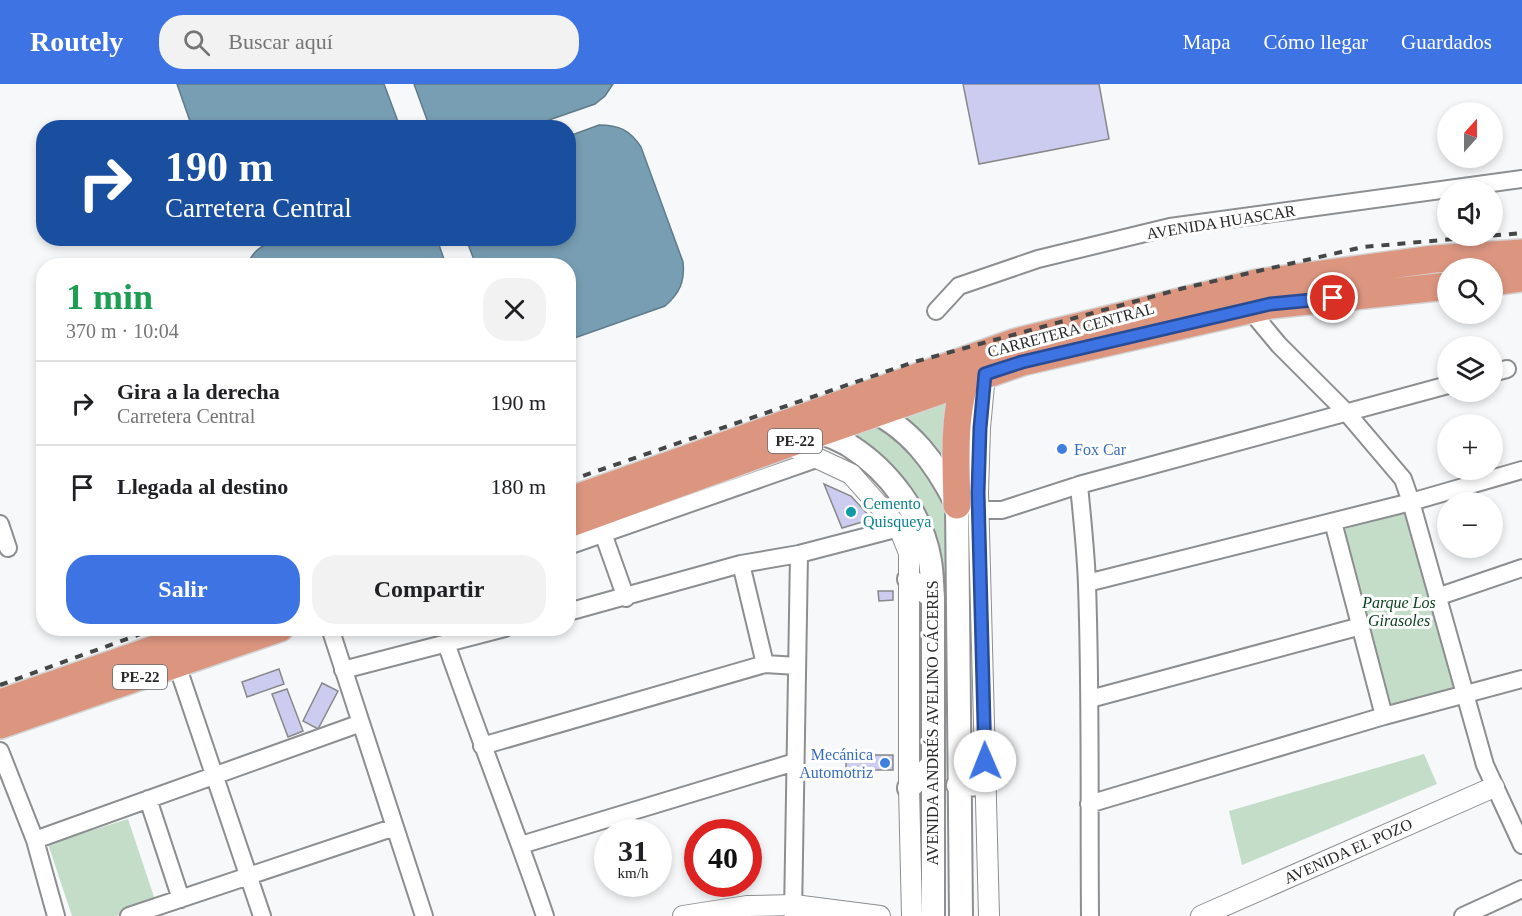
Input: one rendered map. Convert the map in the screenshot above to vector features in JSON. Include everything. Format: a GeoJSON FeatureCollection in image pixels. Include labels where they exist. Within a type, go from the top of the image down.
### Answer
{"type":"FeatureCollection","features":[{"type":"Feature","properties":{"kind":"highway","name":"CARRETERA CENTRAL"},"geometry":{"type":"LineString","coordinates":[[576,524],[600,524],[660,479],[850,400],[1016,342],[1256,283],[1434,259],[1522,253]]}},
{"type":"Feature","properties":{"kind":"highway"},"geometry":{"type":"LineString","coordinates":[[1503,281],[1522,279]]}},
{"type":"Feature","properties":{"kind":"highway","name":"CARRETERA CENTRAL"},"geometry":{"type":"LineString","coordinates":[[576,499],[787,444],[820,445],[877,412],[1022,362],[1270,304],[1437,287]]}},
{"type":"Feature","properties":{"kind":"highway"},"geometry":{"type":"LineString","coordinates":[[967,507],[956,429],[958,403],[975,377]]}},
{"type":"Feature","properties":{"kind":"highway","name":"PE-22"},"geometry":{"type":"LineString","coordinates":[[0,703],[192,636]]}},
{"type":"Feature","properties":{"kind":"highway","name":"PE-22"},"geometry":{"type":"LineString","coordinates":[[0,725],[258,636]]}},
{"type":"Feature","properties":{"kind":"main road","name":"AVENIDA ANDRÉS AVELINO CÁCERES"},"geometry":{"type":"LineString","coordinates":[[850,400],[877,412],[903,431],[926,453],[967,507],[958,686],[961,916]]}},
{"type":"Feature","properties":{"kind":"main road","name":"AVENIDA ANDRÉS AVELINO CÁCERES"},"geometry":{"type":"LineString","coordinates":[[820,445],[849,445],[869,459],[892,483],[909,506],[930,559],[933,598],[933,916]]}},
{"type":"Feature","properties":{"kind":"main road"},"geometry":{"type":"LineString","coordinates":[[909,579],[933,598]]}},
{"type":"Feature","properties":{"kind":"main road"},"geometry":{"type":"LineString","coordinates":[[933,689],[939,683],[948,682],[958,686]]}},
{"type":"Feature","properties":{"kind":"main road"},"geometry":{"type":"LineString","coordinates":[[909,788],[933,764]]}},
{"type":"Feature","properties":{"kind":"main road"},"geometry":{"type":"LineString","coordinates":[[958,785],[985,784]]}},
{"type":"Feature","properties":{"kind":"street","name":"AVENIDA HUASCAR"},"geometry":{"type":"LineString","coordinates":[[936,311],[959,286],[1038,259],[1170,227],[1522,178]]}},
{"type":"Feature","properties":{"kind":"street"},"geometry":{"type":"LineString","coordinates":[[1249,309],[1279,345],[1347,413],[1403,479],[1485,765],[1522,845]]}},
{"type":"Feature","properties":{"kind":"street"},"geometry":{"type":"LineString","coordinates":[[989,916],[985,784],[967,507],[1002,510],[1079,485],[1437,388]]}},
{"type":"Feature","properties":{"kind":"street"},"geometry":{"type":"LineString","coordinates":[[576,540],[600,524],[820,445],[852,474],[899,528],[909,553],[909,788],[912,916]]}},
{"type":"Feature","properties":{"kind":"street"},"geometry":{"type":"LineString","coordinates":[[1087,583],[1411,502],[1522,470]]}},
{"type":"Feature","properties":{"kind":"street"},"geometry":{"type":"LineString","coordinates":[[1079,485],[1087,583],[1090,699],[1090,916]]}},
{"type":"Feature","properties":{"kind":"street"},"geometry":{"type":"LineString","coordinates":[[1333,522],[1384,716]]}},
{"type":"Feature","properties":{"kind":"street"},"geometry":{"type":"LineString","coordinates":[[0,524],[8,548]]}},
{"type":"Feature","properties":{"kind":"street"},"geometry":{"type":"LineString","coordinates":[[600,524],[626,598]]}},
{"type":"Feature","properties":{"kind":"street"},"geometry":{"type":"LineString","coordinates":[[576,610],[626,598],[741,564],[799,554],[899,528]]}},
{"type":"Feature","properties":{"kind":"street"},"geometry":{"type":"LineString","coordinates":[[793,911],[799,554]]}},
{"type":"Feature","properties":{"kind":"street"},"geometry":{"type":"LineString","coordinates":[[741,564],[765,664]]}},
{"type":"Feature","properties":{"kind":"street"},"geometry":{"type":"LineString","coordinates":[[1437,597],[1522,568]]}},
{"type":"Feature","properties":{"kind":"street"},"geometry":{"type":"LineString","coordinates":[[1090,699],[1360,626]]}},
{"type":"Feature","properties":{"kind":"street"},"geometry":{"type":"LineString","coordinates":[[333,636],[395,827],[420,915]]}},
{"type":"Feature","properties":{"kind":"street"},"geometry":{"type":"LineString","coordinates":[[344,670],[474,636]]}},
{"type":"Feature","properties":{"kind":"street"},"geometry":{"type":"LineString","coordinates":[[446,643],[545,916]]}},
{"type":"Feature","properties":{"kind":"street"},"geometry":{"type":"LineString","coordinates":[[482,746],[765,664],[797,666]]}},
{"type":"Feature","properties":{"kind":"street"},"geometry":{"type":"LineString","coordinates":[[177,665],[262,916]]}},
{"type":"Feature","properties":{"kind":"street"},"geometry":{"type":"LineString","coordinates":[[1089,804],[1384,716],[1522,679]]}},
{"type":"Feature","properties":{"kind":"street"},"geometry":{"type":"LineString","coordinates":[[35,840],[361,723]]}},
{"type":"Feature","properties":{"kind":"street"},"geometry":{"type":"LineString","coordinates":[[0,752],[35,840],[56,916]]}},
{"type":"Feature","properties":{"kind":"street"},"geometry":{"type":"LineString","coordinates":[[521,845],[795,762]]}},
{"type":"Feature","properties":{"kind":"street","name":"AVENIDA EL POZO"},"geometry":{"type":"LineString","coordinates":[[1201,916],[1494,787]]}},
{"type":"Feature","properties":{"kind":"street"},"geometry":{"type":"LineString","coordinates":[[148,799],[181,899]]}},
{"type":"Feature","properties":{"kind":"street"},"geometry":{"type":"LineString","coordinates":[[129,916],[395,827]]}},
{"type":"Feature","properties":{"kind":"street"},"geometry":{"type":"LineString","coordinates":[[1463,916],[1522,889]]}},
{"type":"Feature","properties":{"kind":"street"},"geometry":{"type":"LineString","coordinates":[[683,916],[747,906],[880,916]]}},
{"type":"Feature","properties":{"kind":"green space"},"geometry":{"type":"Polygon","coordinates":[[[950,400],[949,471],[927,440],[904,416],[950,400]]]}},
{"type":"Feature","properties":{"kind":"green space"},"geometry":{"type":"Polygon","coordinates":[[[882,424],[926,458],[951,514],[949,677],[941,677],[937,565],[849,435],[882,424]]]}},
{"type":"Feature","properties":{"kind":"green space","name":"Parque Los Girasoles"},"geometry":{"type":"Polygon","coordinates":[[[1405,513],[1457,692],[1393,710],[1341,530],[1405,513]]]}},
{"type":"Feature","properties":{"kind":"green space"},"geometry":{"type":"Polygon","coordinates":[[[1424,754],[1437,784],[1242,865],[1229,811],[1424,754]]]}},
{"type":"Feature","properties":{"kind":"green space"},"geometry":{"type":"Polygon","coordinates":[[[128,819],[156,903],[116,916],[72,916],[48,844],[128,819]]]}},
{"type":"Feature","properties":{"kind":"water"},"geometry":{"type":"Polygon","coordinates":[[[177,84],[384,84],[397,120],[190,120],[177,84]]]}},
{"type":"Feature","properties":{"kind":"water"},"geometry":{"type":"Polygon","coordinates":[[[414,84],[613,84],[605,96],[595,104],[549,120],[427,120],[414,84]]]}},
{"type":"Feature","properties":{"kind":"water"},"geometry":{"type":"Polygon","coordinates":[[[599,125],[612,126],[633,136],[641,147],[683,262],[683,275],[678,291],[665,306],[576,338],[576,258],[473,258],[469,246],[576,246],[576,133],[599,125]]]}},
{"type":"Feature","properties":{"kind":"water"},"geometry":{"type":"Polygon","coordinates":[[[264,246],[439,246],[444,258],[250,258],[264,246]]]}},
{"type":"Feature","properties":{"kind":"building"},"geometry":{"type":"Polygon","coordinates":[[[963,84],[1099,84],[1109,139],[979,164],[963,84]]]}},
{"type":"Feature","properties":{"kind":"building","name":"Cemento Quisqueya"},"geometry":{"type":"Polygon","coordinates":[[[824,484],[851,496],[872,519],[842,528],[824,484]]]}},
{"type":"Feature","properties":{"kind":"building"},"geometry":{"type":"Polygon","coordinates":[[[878,591],[893,591],[893,600],[879,601],[878,591]]]}},
{"type":"Feature","properties":{"kind":"building"},"geometry":{"type":"Polygon","coordinates":[[[279,669],[284,684],[247,697],[242,682],[279,669]]]}},
{"type":"Feature","properties":{"kind":"building"},"geometry":{"type":"Polygon","coordinates":[[[322,683],[338,691],[318,729],[303,721],[322,683]]]}},
{"type":"Feature","properties":{"kind":"building"},"geometry":{"type":"Polygon","coordinates":[[[287,689],[303,731],[288,737],[272,694],[287,689]]]}},
{"type":"Feature","properties":{"kind":"building"},"geometry":{"type":"Polygon","coordinates":[[[846,755],[893,755],[893,770],[846,770],[846,755]]]}},
{"type":"Feature","properties":{"kind":"railway"},"geometry":{"type":"LineString","coordinates":[[576,478],[914,362],[1184,288],[1363,247],[1522,233]]}},
{"type":"Feature","properties":{"kind":"railway"},"geometry":{"type":"LineString","coordinates":[[0,685],[135,636]]}},
{"type":"Feature","properties":{"kind":"place","name":"Fox Car"},"geometry":{"type":"Point","coordinates":[1062,449]}},
{"type":"Feature","properties":{"kind":"place","name":"Cemento Quisqueya"},"geometry":{"type":"Point","coordinates":[851,512]}},
{"type":"Feature","properties":{"kind":"place","name":"Mecánica Automotriz"},"geometry":{"type":"Point","coordinates":[885,763]}},
{"type":"Feature","properties":{"kind":"route"},"geometry":{"type":"LineString","coordinates":[[985,761],[978,510],[980,428],[985,374],[1022,362],[1270,304],[1333,298]]}}]}
